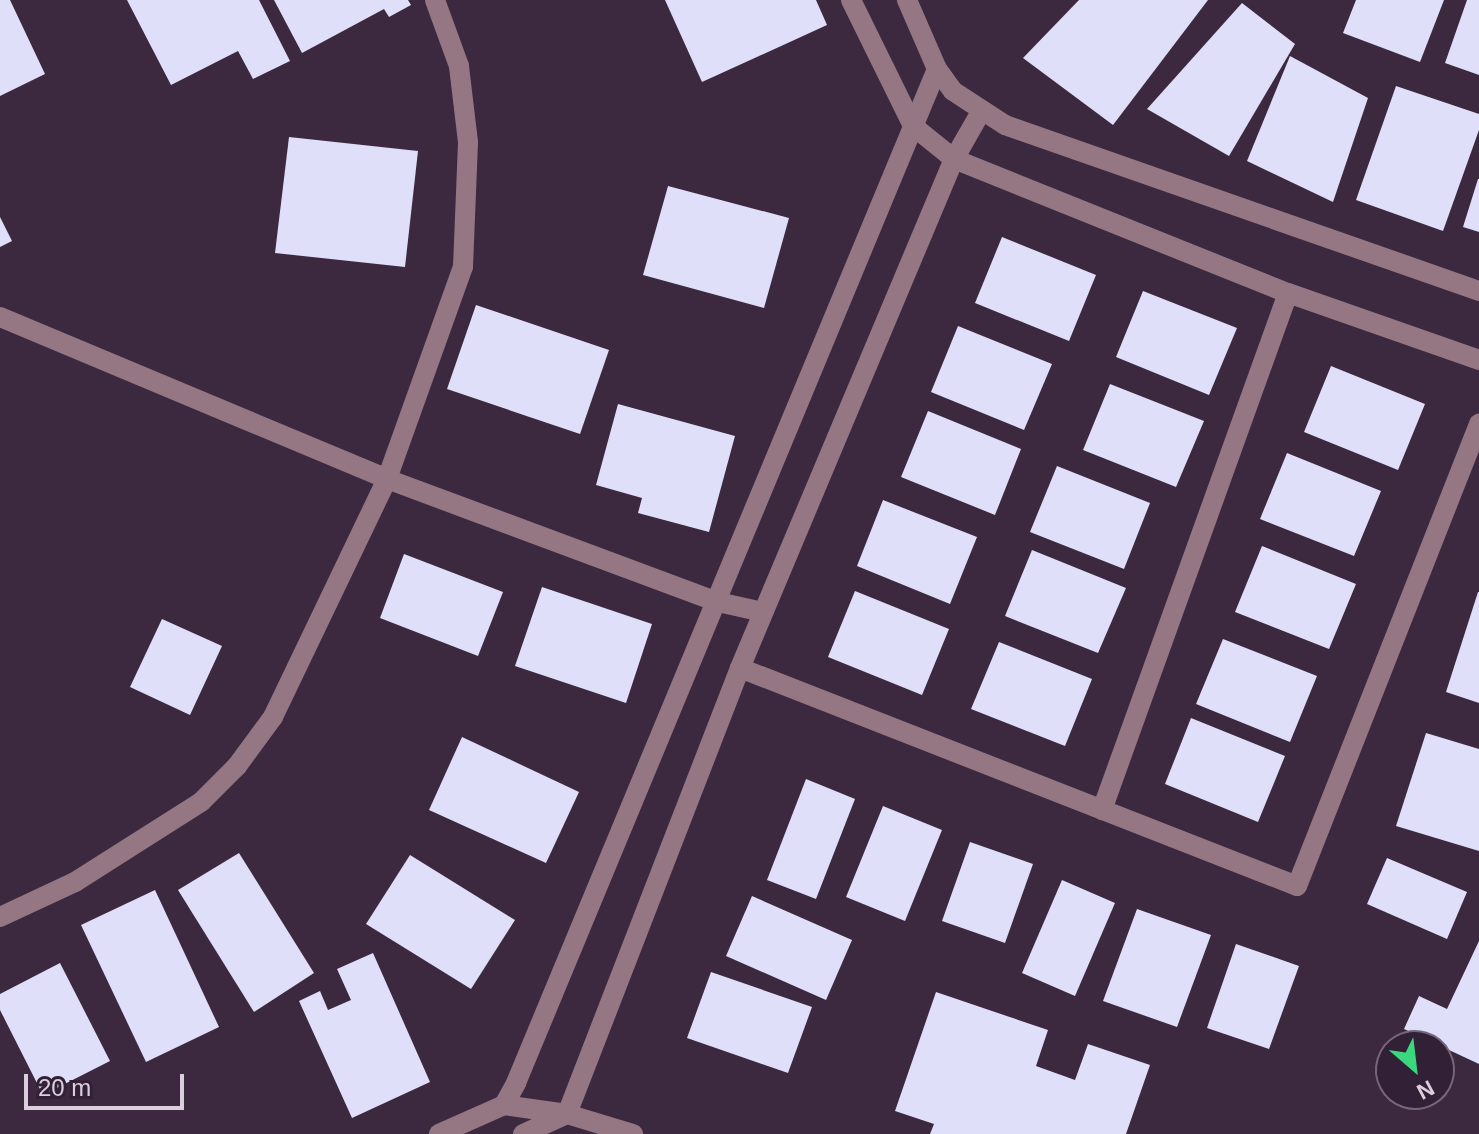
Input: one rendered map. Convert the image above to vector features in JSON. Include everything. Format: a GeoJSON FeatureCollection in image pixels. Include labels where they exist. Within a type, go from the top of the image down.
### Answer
{"type":"FeatureCollection","features":[{"type":"Feature","properties":{"kind":"street"},"geometry":{"type":"LineString","coordinates":[[0,917],[75,882],[176,818],[201,802],[237,766],[273,717],[387,479],[463,267],[468,142],[459,66],[435,0]]}},
{"type":"Feature","properties":{"kind":"street"},"geometry":{"type":"LineString","coordinates":[[851,0],[913,126],[954,159],[1288,293],[1479,360]]}},
{"type":"Feature","properties":{"kind":"street"},"geometry":{"type":"LineString","coordinates":[[907,0],[937,69],[953,91],[1005,125],[1479,291]]}},
{"type":"Feature","properties":{"kind":"street"},"geometry":{"type":"LineString","coordinates":[[504,1105],[718,602],[937,69]]}},
{"type":"Feature","properties":{"kind":"street"},"geometry":{"type":"LineString","coordinates":[[523,1134],[567,1114],[763,612],[954,159],[982,110]]}},
{"type":"Feature","properties":{"kind":"street"},"geometry":{"type":"LineString","coordinates":[[1102,810],[1288,293]]}},
{"type":"Feature","properties":{"kind":"street"},"geometry":{"type":"LineString","coordinates":[[0,317],[387,479],[718,602],[763,612]]}},
{"type":"Feature","properties":{"kind":"street"},"geometry":{"type":"LineString","coordinates":[[740,668],[1297,886],[1479,423]]}},
{"type":"Feature","properties":{"kind":"street"},"geometry":{"type":"LineString","coordinates":[[439,1134],[504,1105],[567,1114],[633,1134]]}},
{"type":"Feature","properties":{"kind":"building"},"geometry":{"type":"Polygon","coordinates":[[[0,0],[10,0],[45,74],[0,96],[0,0]]]}},
{"type":"Feature","properties":{"kind":"building"},"geometry":{"type":"Polygon","coordinates":[[[127,0],[259,0],[290,61],[253,79],[238,51],[171,85],[127,0]]]}},
{"type":"Feature","properties":{"kind":"building"},"geometry":{"type":"Polygon","coordinates":[[[274,0],[408,0],[411,5],[389,17],[384,9],[302,53],[274,0]]]}},
{"type":"Feature","properties":{"kind":"building"},"geometry":{"type":"Polygon","coordinates":[[[665,0],[816,0],[827,25],[702,82],[665,0]]]}},
{"type":"Feature","properties":{"kind":"building"},"geometry":{"type":"Polygon","coordinates":[[[1079,0],[1208,0],[1113,125],[1023,58],[1079,0]]]}},
{"type":"Feature","properties":{"kind":"building"},"geometry":{"type":"Polygon","coordinates":[[[1356,0],[1444,0],[1420,62],[1343,33],[1356,0]]]}},
{"type":"Feature","properties":{"kind":"building"},"geometry":{"type":"Polygon","coordinates":[[[1467,0],[1479,0],[1479,75],[1445,63],[1467,0]]]}},
{"type":"Feature","properties":{"kind":"building"},"geometry":{"type":"Polygon","coordinates":[[[1242,3],[1295,44],[1229,156],[1147,109],[1242,3]]]}},
{"type":"Feature","properties":{"kind":"building"},"geometry":{"type":"Polygon","coordinates":[[[1290,56],[1368,98],[1333,202],[1247,161],[1290,56]]]}},
{"type":"Feature","properties":{"kind":"building"},"geometry":{"type":"Polygon","coordinates":[[[1396,86],[1479,114],[1479,130],[1443,231],[1356,200],[1396,86]]]}},
{"type":"Feature","properties":{"kind":"building"},"geometry":{"type":"Polygon","coordinates":[[[289,137],[418,151],[405,267],[275,253],[289,137]]]}},
{"type":"Feature","properties":{"kind":"building"},"geometry":{"type":"Polygon","coordinates":[[[1479,179],[1479,232],[1463,227],[1479,179]]]}},
{"type":"Feature","properties":{"kind":"building"},"geometry":{"type":"Polygon","coordinates":[[[668,186],[789,218],[764,308],[643,275],[668,186]]]}},
{"type":"Feature","properties":{"kind":"building"},"geometry":{"type":"Polygon","coordinates":[[[0,217],[12,241],[0,247],[0,217]]]}},
{"type":"Feature","properties":{"kind":"building"},"geometry":{"type":"Polygon","coordinates":[[[1002,237],[1096,275],[1069,341],[975,303],[1002,237]]]}},
{"type":"Feature","properties":{"kind":"building"},"geometry":{"type":"Polygon","coordinates":[[[1143,291],[1237,328],[1209,395],[1116,357],[1143,291]]]}},
{"type":"Feature","properties":{"kind":"building"},"geometry":{"type":"Polygon","coordinates":[[[476,305],[609,350],[580,434],[447,389],[476,305]]]}},
{"type":"Feature","properties":{"kind":"building"},"geometry":{"type":"Polygon","coordinates":[[[958,326],[1052,364],[1024,430],[931,392],[958,326]]]}},
{"type":"Feature","properties":{"kind":"building"},"geometry":{"type":"Polygon","coordinates":[[[1331,366],[1425,404],[1398,470],[1304,432],[1331,366]]]}},
{"type":"Feature","properties":{"kind":"building"},"geometry":{"type":"Polygon","coordinates":[[[1110,384],[1204,421],[1176,487],[1083,450],[1110,384]]]}},
{"type":"Feature","properties":{"kind":"building"},"geometry":{"type":"Polygon","coordinates":[[[618,404],[735,436],[709,532],[638,513],[642,498],[596,485],[618,404]]]}},
{"type":"Feature","properties":{"kind":"building"},"geometry":{"type":"Polygon","coordinates":[[[928,411],[1021,449],[995,515],[901,477],[928,411]]]}},
{"type":"Feature","properties":{"kind":"building"},"geometry":{"type":"Polygon","coordinates":[[[1287,453],[1381,491],[1354,556],[1260,519],[1287,453]]]}},
{"type":"Feature","properties":{"kind":"building"},"geometry":{"type":"Polygon","coordinates":[[[1057,466],[1150,503],[1124,569],[1030,532],[1057,466]]]}},
{"type":"Feature","properties":{"kind":"building"},"geometry":{"type":"Polygon","coordinates":[[[883,500],[977,537],[950,604],[857,566],[883,500]]]}},
{"type":"Feature","properties":{"kind":"building"},"geometry":{"type":"Polygon","coordinates":[[[1262,546],[1356,584],[1329,649],[1235,612],[1262,546]]]}},
{"type":"Feature","properties":{"kind":"building"},"geometry":{"type":"Polygon","coordinates":[[[1032,550],[1126,588],[1098,653],[1005,616],[1032,550]]]}},
{"type":"Feature","properties":{"kind":"building"},"geometry":{"type":"Polygon","coordinates":[[[404,554],[503,592],[478,656],[380,618],[404,554]]]}},
{"type":"Feature","properties":{"kind":"building"},"geometry":{"type":"Polygon","coordinates":[[[542,587],[652,624],[626,703],[515,666],[542,587]]]}},
{"type":"Feature","properties":{"kind":"building"},"geometry":{"type":"Polygon","coordinates":[[[855,591],[949,629],[922,695],[828,657],[855,591]]]}},
{"type":"Feature","properties":{"kind":"building"},"geometry":{"type":"Polygon","coordinates":[[[1479,592],[1479,703],[1446,692],[1479,592]]]}},
{"type":"Feature","properties":{"kind":"building"},"geometry":{"type":"Polygon","coordinates":[[[162,619],[222,646],[190,715],[130,687],[162,619]]]}},
{"type":"Feature","properties":{"kind":"building"},"geometry":{"type":"Polygon","coordinates":[[[1223,639],[1317,676],[1290,742],[1196,704],[1223,639]]]}},
{"type":"Feature","properties":{"kind":"building"},"geometry":{"type":"Polygon","coordinates":[[[999,642],[1092,679],[1065,746],[971,709],[999,642]]]}},
{"type":"Feature","properties":{"kind":"building"},"geometry":{"type":"Polygon","coordinates":[[[1191,718],[1285,756],[1258,822],[1165,784],[1191,718]]]}},
{"type":"Feature","properties":{"kind":"building"},"geometry":{"type":"Polygon","coordinates":[[[1426,733],[1479,749],[1479,851],[1396,826],[1426,733]]]}},
{"type":"Feature","properties":{"kind":"building"},"geometry":{"type":"Polygon","coordinates":[[[462,737],[579,792],[546,863],[429,810],[462,737]]]}},
{"type":"Feature","properties":{"kind":"building"},"geometry":{"type":"Polygon","coordinates":[[[806,779],[855,799],[816,899],[767,880],[806,779]]]}},
{"type":"Feature","properties":{"kind":"building"},"geometry":{"type":"Polygon","coordinates":[[[883,806],[942,830],[905,921],[846,897],[883,806]]]}},
{"type":"Feature","properties":{"kind":"building"},"geometry":{"type":"Polygon","coordinates":[[[970,842],[1033,864],[1005,943],[942,921],[970,842]]]}},
{"type":"Feature","properties":{"kind":"building"},"geometry":{"type":"Polygon","coordinates":[[[239,853],[314,973],[254,1012],[178,890],[239,853]]]}},
{"type":"Feature","properties":{"kind":"building"},"geometry":{"type":"Polygon","coordinates":[[[410,855],[515,920],[471,989],[366,924],[410,855]]]}},
{"type":"Feature","properties":{"kind":"building"},"geometry":{"type":"Polygon","coordinates":[[[1387,858],[1467,892],[1447,939],[1367,904],[1387,858]]]}},
{"type":"Feature","properties":{"kind":"building"},"geometry":{"type":"Polygon","coordinates":[[[1062,880],[1115,903],[1075,996],[1022,973],[1062,880]]]}},
{"type":"Feature","properties":{"kind":"building"},"geometry":{"type":"Polygon","coordinates":[[[155,890],[219,1027],[146,1062],[81,925],[155,890]]]}},
{"type":"Feature","properties":{"kind":"building"},"geometry":{"type":"Polygon","coordinates":[[[752,896],[852,940],[826,1000],[726,956],[752,896]]]}},
{"type":"Feature","properties":{"kind":"building"},"geometry":{"type":"Polygon","coordinates":[[[1137,909],[1211,935],[1177,1027],[1103,1001],[1137,909]]]}},
{"type":"Feature","properties":{"kind":"building"},"geometry":{"type":"Polygon","coordinates":[[[1479,941],[1479,1064],[1455,1053],[1455,1030],[1404,1029],[1419,996],[1447,1009],[1479,941]]]}},
{"type":"Feature","properties":{"kind":"building"},"geometry":{"type":"Polygon","coordinates":[[[1236,944],[1299,966],[1269,1049],[1207,1028],[1236,944]]]}},
{"type":"Feature","properties":{"kind":"building"},"geometry":{"type":"Polygon","coordinates":[[[373,953],[430,1082],[352,1118],[299,1001],[320,991],[328,1010],[351,1000],[337,969],[373,953]]]}},
{"type":"Feature","properties":{"kind":"building"},"geometry":{"type":"Polygon","coordinates":[[[60,963],[110,1061],[43,1095],[0,1010],[0,994],[60,963]]]}},
{"type":"Feature","properties":{"kind":"building"},"geometry":{"type":"Polygon","coordinates":[[[711,972],[812,1007],[788,1073],[687,1038],[711,972]]]}},
{"type":"Feature","properties":{"kind":"building"},"geometry":{"type":"Polygon","coordinates":[[[936,992],[1048,1030],[1036,1066],[1075,1080],[1088,1044],[1150,1065],[1126,1134],[930,1134],[934,1124],[895,1111],[936,992]]]}}]}
